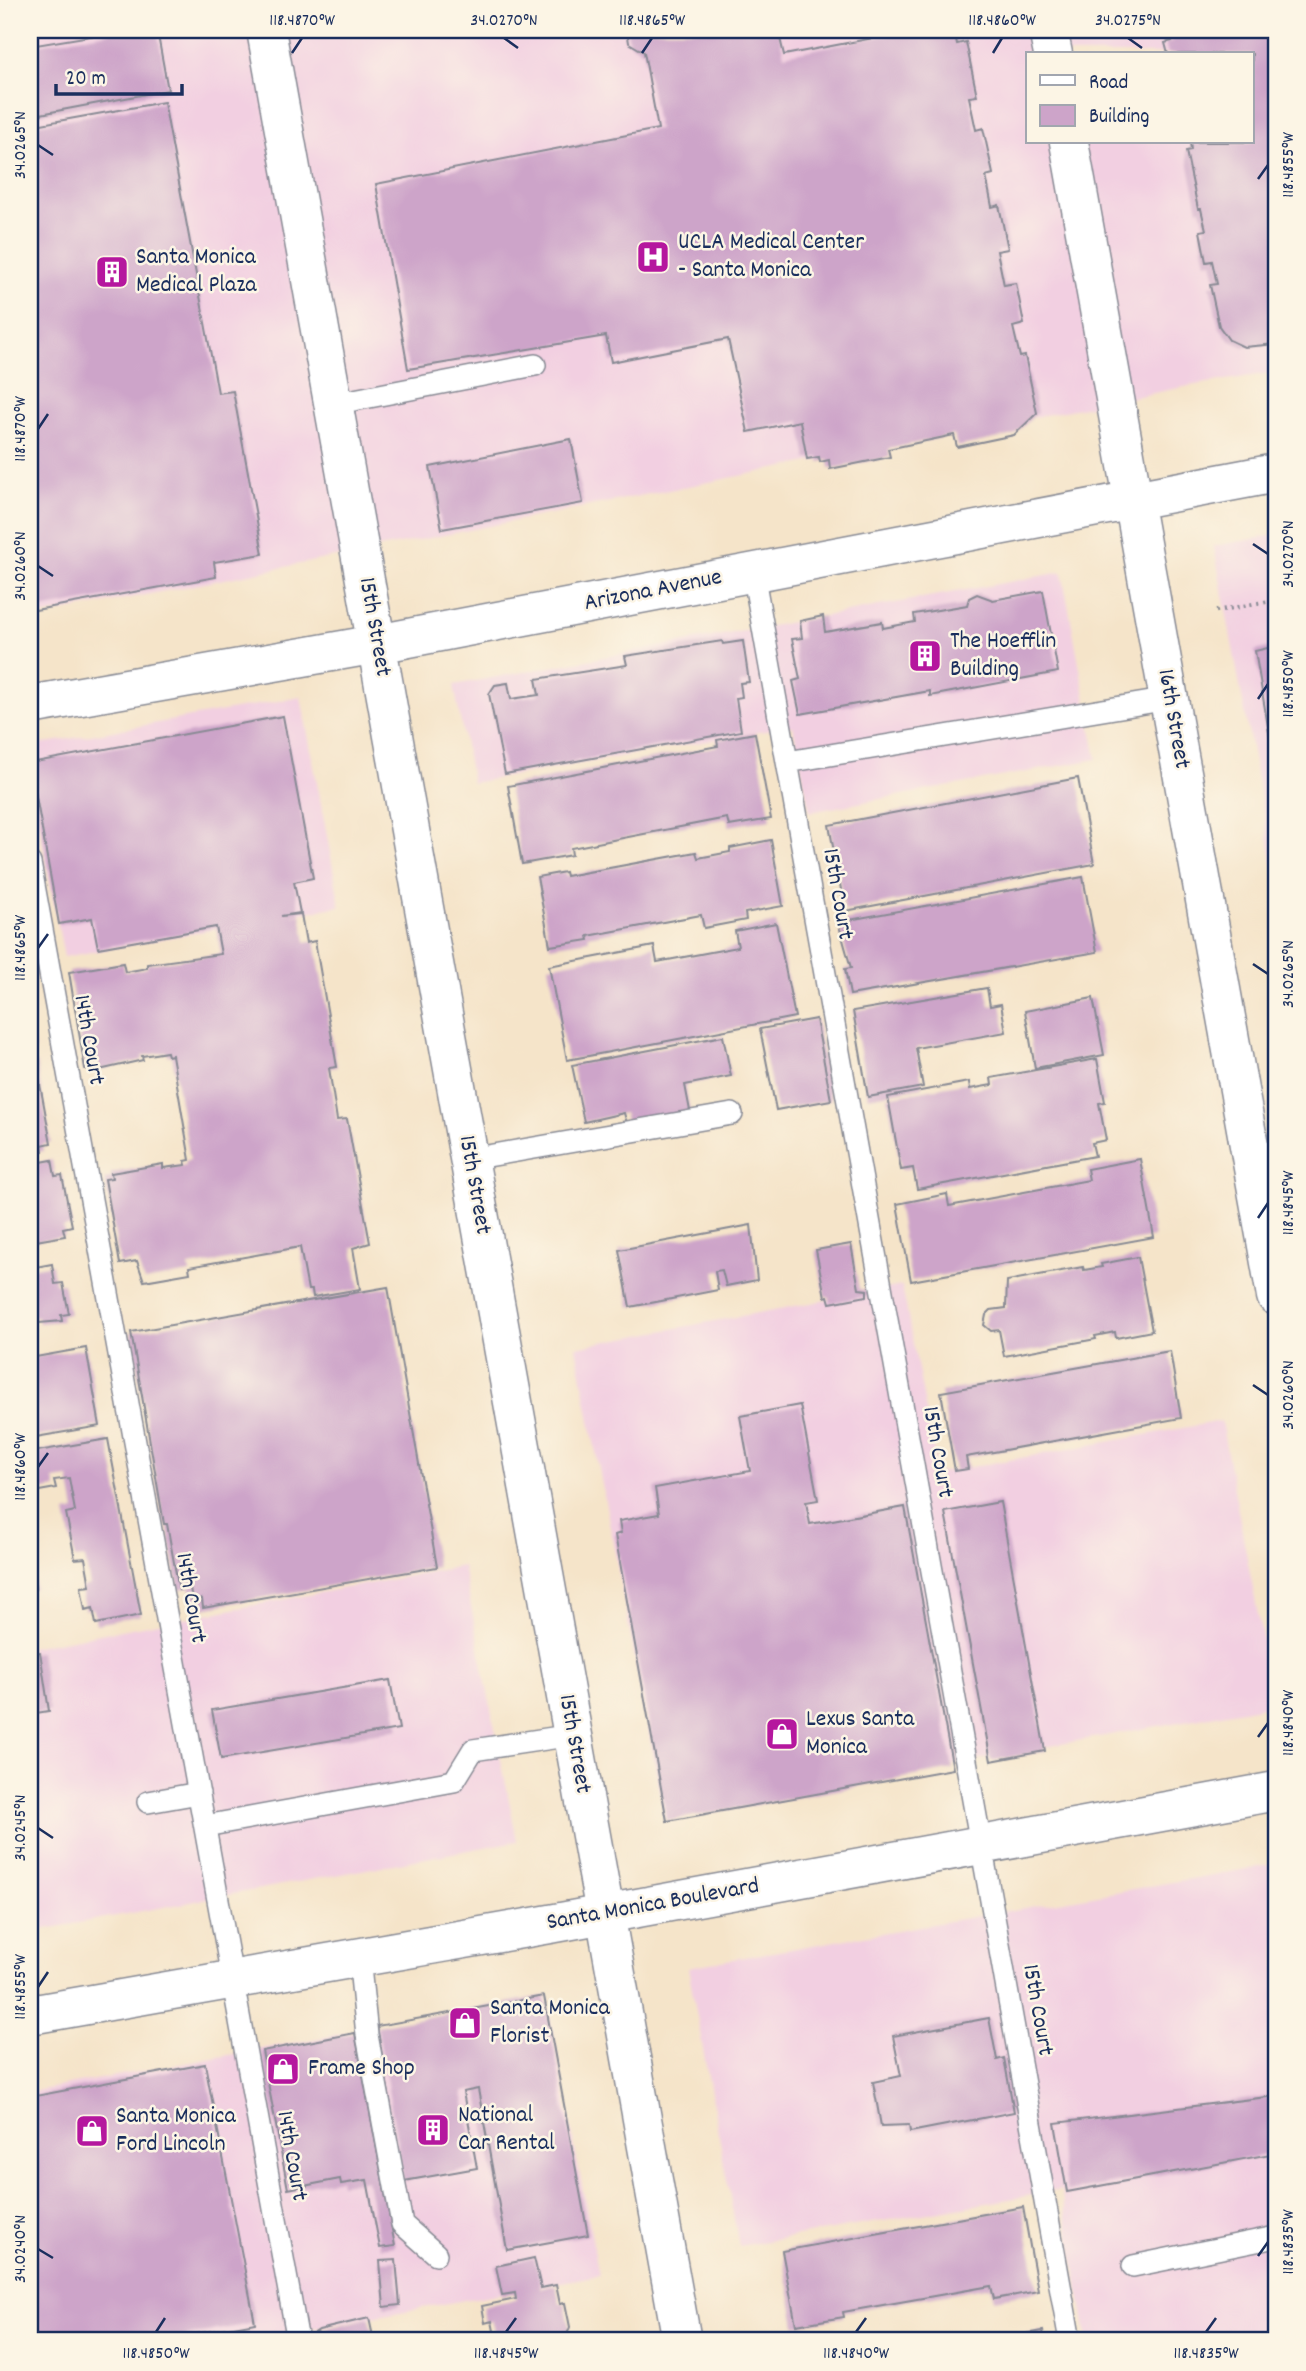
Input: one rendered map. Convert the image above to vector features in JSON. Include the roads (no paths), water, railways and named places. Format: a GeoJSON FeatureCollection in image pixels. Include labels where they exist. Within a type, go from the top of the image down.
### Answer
{"type":"FeatureCollection","features":[{"type":"Feature","properties":{"kind":"street","name":"15th Street"},"geometry":{"type":"LineString","coordinates":[[266,30],[682,2341]]}},
{"type":"Feature","properties":{"kind":"street"},"geometry":{"type":"LineString","coordinates":[[1048,30],[1053,52]]}},
{"type":"Feature","properties":{"kind":"street","name":"16th Street"},"geometry":{"type":"LineString","coordinates":[[1069,144],[1276,1296]]}},
{"type":"Feature","properties":{"kind":"street","name":"Arizona Avenue"},"geometry":{"type":"LineString","coordinates":[[30,705],[377,644],[1276,473]]}},
{"type":"Feature","properties":{"kind":"street","name":"Santa Monica Boulevard"},"geometry":{"type":"LineString","coordinates":[[30,2015],[605,1914],[1276,1791]]}},
{"type":"Feature","properties":{"kind":"lane"},"geometry":{"type":"LineString","coordinates":[[333,404],[535,365]]}},
{"type":"Feature","properties":{"kind":"lane","name":"15th Court"},"geometry":{"type":"LineString","coordinates":[[753,572],[1070,2341]]}},
{"type":"Feature","properties":{"kind":"lane"},"geometry":{"type":"LineString","coordinates":[[787,762],[1170,699]]}},
{"type":"Feature","properties":{"kind":"lane","name":"14th Court"},"geometry":{"type":"LineString","coordinates":[[30,863],[298,2341]]}},
{"type":"Feature","properties":{"kind":"lane"},"geometry":{"type":"LineString","coordinates":[[470,1159],[732,1114]]}},
{"type":"Feature","properties":{"kind":"lane"},"geometry":{"type":"LineString","coordinates":[[205,1826],[454,1781],[473,1750],[573,1735]]}},
{"type":"Feature","properties":{"kind":"lane"},"geometry":{"type":"LineString","coordinates":[[148,1802],[199,1793]]}},
{"type":"Feature","properties":{"kind":"lane"},"geometry":{"type":"LineString","coordinates":[[359,1957],[367,2035],[402,2224],[436,2254]]}},
{"type":"Feature","properties":{"kind":"lane"},"geometry":{"type":"LineString","coordinates":[[1133,2266],[1276,2236]]}},
{"type":"Feature","properties":{"kind":"place","name":"UCLA Medical Center - Santa Monica"},"geometry":{"type":"Point","coordinates":[653,257]}},
{"type":"Feature","properties":{"kind":"place","name":"Santa Monica Medical Plaza"},"geometry":{"type":"Point","coordinates":[112,272]}},
{"type":"Feature","properties":{"kind":"place","name":"The Hoefflin Building"},"geometry":{"type":"Point","coordinates":[925,656]}},
{"type":"Feature","properties":{"kind":"place","name":"Lexus Santa Monica"},"geometry":{"type":"Point","coordinates":[782,1734]}},
{"type":"Feature","properties":{"kind":"place","name":"Santa Monica Florist"},"geometry":{"type":"Point","coordinates":[465,2023]}},
{"type":"Feature","properties":{"kind":"place","name":"Frame Shop"},"geometry":{"type":"Point","coordinates":[283,2069]}},
{"type":"Feature","properties":{"kind":"place","name":"National Car Rental"},"geometry":{"type":"Point","coordinates":[433,2130]}},
{"type":"Feature","properties":{"kind":"place","name":"Santa Monica Ford Lincoln"},"geometry":{"type":"Point","coordinates":[92,2131]}}]}
